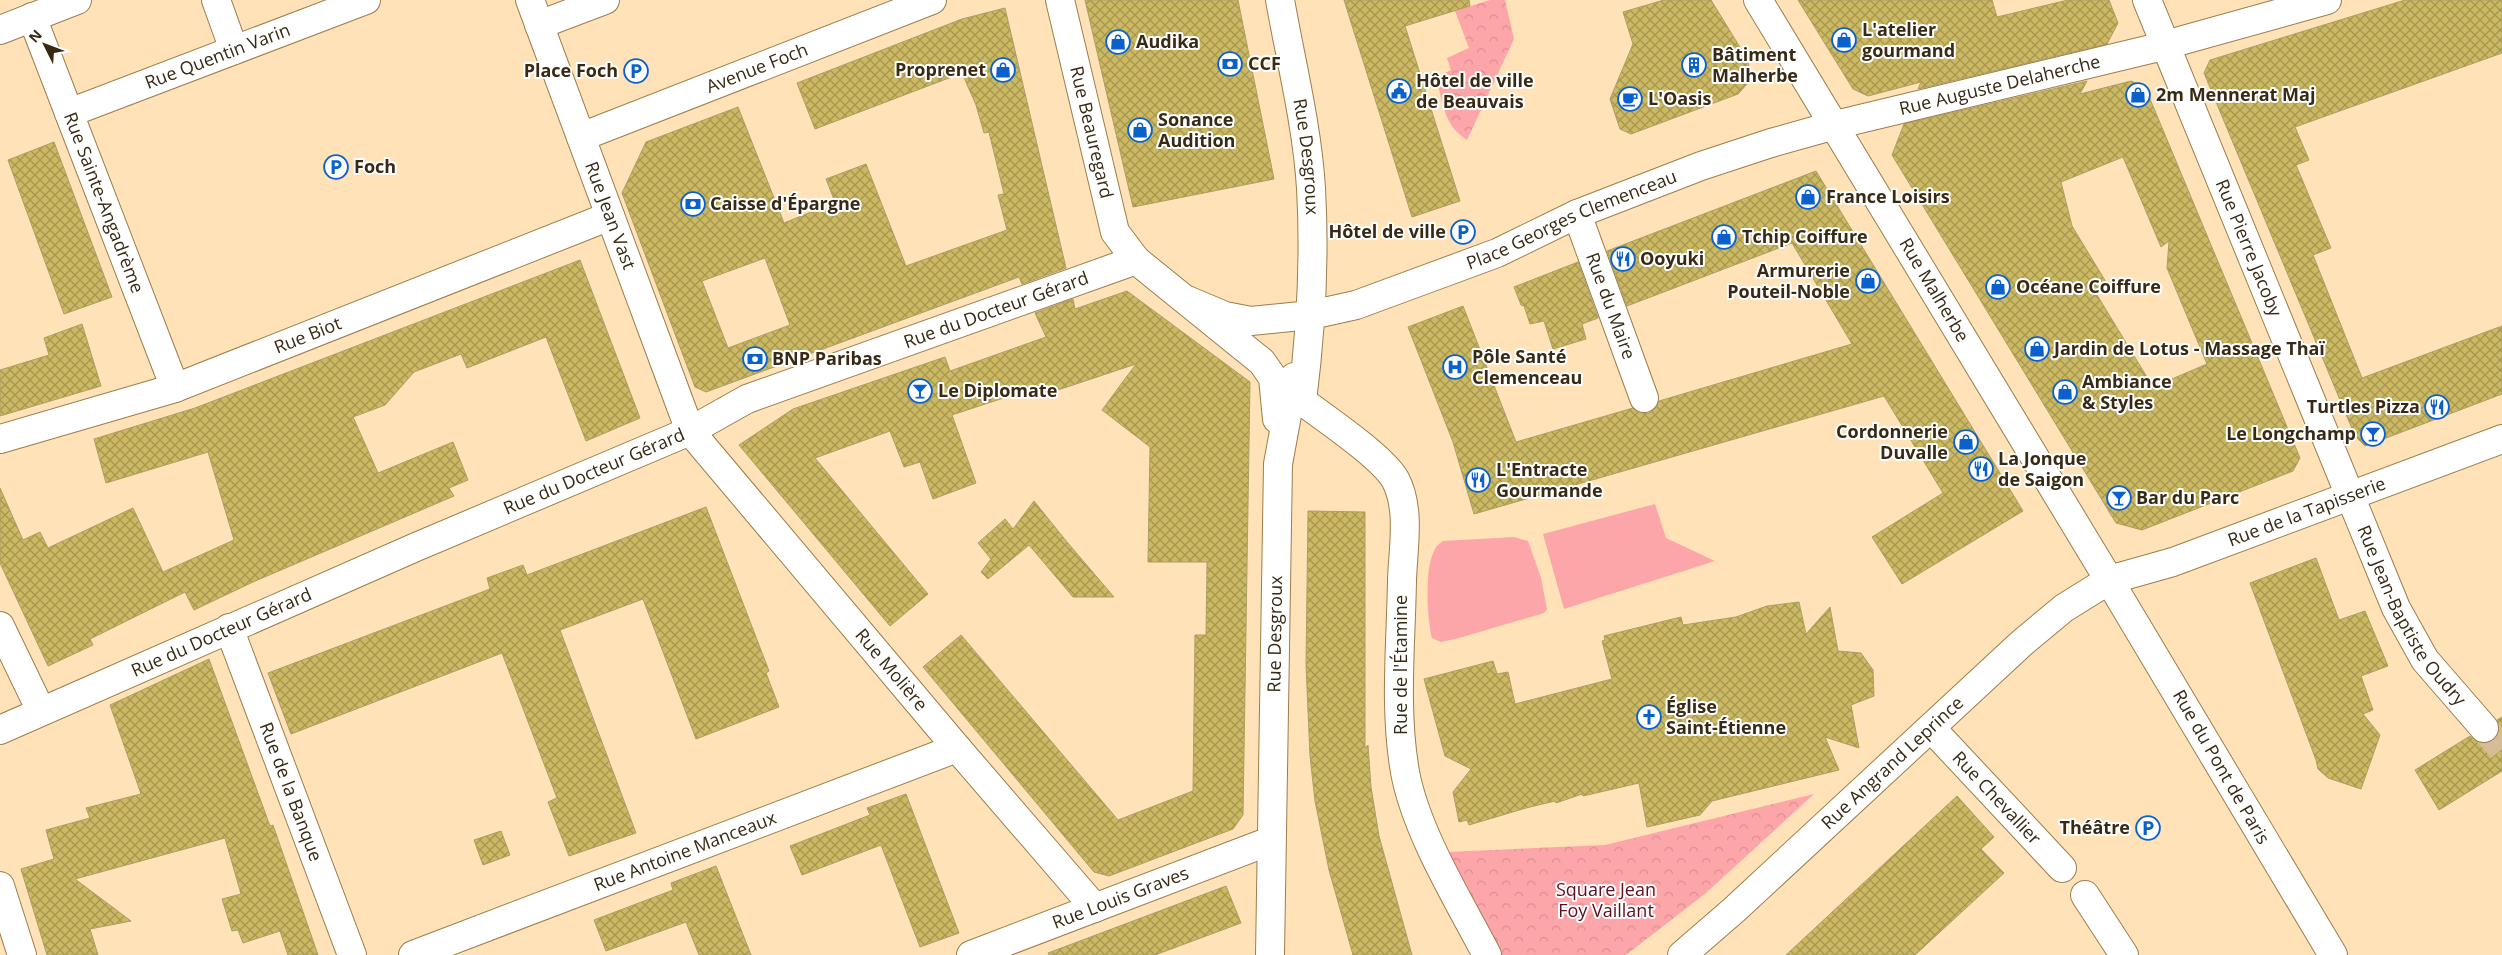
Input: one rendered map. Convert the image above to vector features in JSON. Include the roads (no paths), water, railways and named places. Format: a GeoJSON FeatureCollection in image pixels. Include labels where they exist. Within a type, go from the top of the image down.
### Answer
{"type":"FeatureCollection","features":[{"type":"Feature","properties":{"kind":"street"},"geometry":{"type":"LineString","coordinates":[[0,30],[77,0]]}},
{"type":"Feature","properties":{"kind":"street"},"geometry":{"type":"LineString","coordinates":[[216,0],[234,50]]}},
{"type":"Feature","properties":{"kind":"street","name":"Rue Quentin Varin"},"geometry":{"type":"LineString","coordinates":[[69,113],[366,0]]}},
{"type":"Feature","properties":{"kind":"street","name":"Rue Jean Vast"},"geometry":{"type":"LineString","coordinates":[[530,0],[690,431]]}},
{"type":"Feature","properties":{"kind":"street"},"geometry":{"type":"LineString","coordinates":[[539,25],[605,0]]}},
{"type":"Feature","properties":{"kind":"street","name":"Avenue Foch"},"geometry":{"type":"LineString","coordinates":[[581,137],[932,0]]}},
{"type":"Feature","properties":{"kind":"street","name":"Rue Beauregard"},"geometry":{"type":"LineString","coordinates":[[1060,0],[1116,232],[1136,260]]}},
{"type":"Feature","properties":{"kind":"street","name":"Rue Desgroux"},"geometry":{"type":"LineString","coordinates":[[1280,0],[1305,136],[1311,187],[1311,315],[1302,401]]}},
{"type":"Feature","properties":{"kind":"street","name":"Rue Malherbe"},"geometry":{"type":"LineString","coordinates":[[1758,0],[2109,580]]}},
{"type":"Feature","properties":{"kind":"street","name":"Rue Pierre Jacoby"},"geometry":{"type":"LineString","coordinates":[[2147,0],[2351,494]]}},
{"type":"Feature","properties":{"kind":"street","name":"Rue Auguste Delaherche"},"geometry":{"type":"LineString","coordinates":[[1834,125],[2165,46],[2327,0]]}},
{"type":"Feature","properties":{"kind":"street","name":"Rue Sainte-Angadrème"},"geometry":{"type":"LineString","coordinates":[[32,18],[175,388]]}},
{"type":"Feature","properties":{"kind":"street","name":"Place Georges Clemenceau"},"geometry":{"type":"LineString","coordinates":[[1311,315],[1356,305],[1401,290],[1497,253],[1576,214],[1701,166],[1834,125]]}},
{"type":"Feature","properties":{"kind":"street","name":"Rue du Maire"},"geometry":{"type":"LineString","coordinates":[[1576,214],[1644,398]]}},
{"type":"Feature","properties":{"kind":"street","name":"Rue Biot"},"geometry":{"type":"LineString","coordinates":[[0,439],[175,388],[610,216]]}},
{"type":"Feature","properties":{"kind":"street"},"geometry":{"type":"LineString","coordinates":[[1136,260],[1254,355],[1268,370],[1276,397],[1278,464]]}},
{"type":"Feature","properties":{"kind":"street","name":"Rue du Docteur Gérard"},"geometry":{"type":"LineString","coordinates":[[0,730],[229,628],[690,431],[748,399],[1136,260]]}},
{"type":"Feature","properties":{"kind":"street"},"geometry":{"type":"LineString","coordinates":[[1187,300],[1208,310],[1240,320],[1311,315]]}},
{"type":"Feature","properties":{"kind":"street","name":"Rue Desgroux"},"geometry":{"type":"LineString","coordinates":[[1270,955],[1270,841],[1278,464],[1299,353],[1311,315]]}},
{"type":"Feature","properties":{"kind":"street","name":"Rue de l'Étamine"},"geometry":{"type":"LineString","coordinates":[[1302,401],[1383,464],[1401,493],[1404,529],[1399,708],[1405,773],[1410,796],[1422,825],[1487,955]]}},
{"type":"Feature","properties":{"kind":"street","name":"Rue Molière"},"geometry":{"type":"LineString","coordinates":[[690,431],[957,748],[1095,908]]}},
{"type":"Feature","properties":{"kind":"street","name":"Rue de la Tapisserie"},"geometry":{"type":"LineString","coordinates":[[2109,580],[2172,562],[2502,439]]}},
{"type":"Feature","properties":{"kind":"street","name":"Rue Jean-Baptiste Oudry"},"geometry":{"type":"LineString","coordinates":[[2351,494],[2396,608],[2414,643],[2425,660],[2484,728]]}},
{"type":"Feature","properties":{"kind":"street","name":"Rue Angrand Leprince"},"geometry":{"type":"LineString","coordinates":[[1682,955],[1734,910],[2052,617],[2076,599],[2109,580]]}},
{"type":"Feature","properties":{"kind":"street","name":"Rue du Pont de Paris"},"geometry":{"type":"LineString","coordinates":[[2109,580],[2333,955]]}},
{"type":"Feature","properties":{"kind":"street"},"geometry":{"type":"LineString","coordinates":[[0,626],[41,711]]}},
{"type":"Feature","properties":{"kind":"street","name":"Rue de la Banque"},"geometry":{"type":"LineString","coordinates":[[229,628],[352,955]]}},
{"type":"Feature","properties":{"kind":"street","name":"Rue Chevallier"},"geometry":{"type":"LineString","coordinates":[[1930,728],[2062,868]]}},
{"type":"Feature","properties":{"kind":"street","name":"Rue Antoine Manceaux"},"geometry":{"type":"LineString","coordinates":[[414,955],[957,748]]}},
{"type":"Feature","properties":{"kind":"street","name":"Rue Louis Graves"},"geometry":{"type":"LineString","coordinates":[[971,955],[1270,841]]}},
{"type":"Feature","properties":{"kind":"street"},"geometry":{"type":"LineString","coordinates":[[0,886],[22,955]]}},
{"type":"Feature","properties":{"kind":"street"},"geometry":{"type":"LineString","coordinates":[[2085,894],[2124,955]]}},
{"type":"Feature","properties":{"kind":"tunnel"},"geometry":{"type":"LineString","coordinates":[[2484,728],[2502,749]]}},
{"type":"Feature","properties":{"kind":"place","name":"L'atelier gourmand"},"geometry":{"type":"Point","coordinates":[1844,40]}},
{"type":"Feature","properties":{"kind":"place","name":"Audika"},"geometry":{"type":"Point","coordinates":[1118,42]}},
{"type":"Feature","properties":{"kind":"place","name":"CCF"},"geometry":{"type":"Point","coordinates":[1230,64]}},
{"type":"Feature","properties":{"kind":"place","name":"Bâtiment Malherbe"},"geometry":{"type":"Point","coordinates":[1694,65]}},
{"type":"Feature","properties":{"kind":"place","name":"Proprenet"},"geometry":{"type":"Point","coordinates":[1003,70]}},
{"type":"Feature","properties":{"kind":"place","name":"Place Foch"},"geometry":{"type":"Point","coordinates":[636,71]}},
{"type":"Feature","properties":{"kind":"place","name":"Hôtel de ville de Beauvais"},"geometry":{"type":"Point","coordinates":[1399,91]}},
{"type":"Feature","properties":{"kind":"place","name":"2m Mennerat Maj"},"geometry":{"type":"Point","coordinates":[2138,95]}},
{"type":"Feature","properties":{"kind":"place","name":"L'Oasis"},"geometry":{"type":"Point","coordinates":[1630,99]}},
{"type":"Feature","properties":{"kind":"place","name":"Sonance Audition"},"geometry":{"type":"Point","coordinates":[1140,130]}},
{"type":"Feature","properties":{"kind":"place","name":"Foch"},"geometry":{"type":"Point","coordinates":[336,167]}},
{"type":"Feature","properties":{"kind":"place","name":"France Loisirs"},"geometry":{"type":"Point","coordinates":[1808,197]}},
{"type":"Feature","properties":{"kind":"place","name":"Caisse d'Épargne"},"geometry":{"type":"Point","coordinates":[693,204]}},
{"type":"Feature","properties":{"kind":"place","name":"Hôtel de ville"},"geometry":{"type":"Point","coordinates":[1463,232]}},
{"type":"Feature","properties":{"kind":"place","name":"Tchip Coiffure"},"geometry":{"type":"Point","coordinates":[1724,237]}},
{"type":"Feature","properties":{"kind":"place","name":"Ooyuki"},"geometry":{"type":"Point","coordinates":[1623,259]}},
{"type":"Feature","properties":{"kind":"place","name":"Armurerie Pouteil-Noble"},"geometry":{"type":"Point","coordinates":[1868,281]}},
{"type":"Feature","properties":{"kind":"place","name":"Océane Coiffure"},"geometry":{"type":"Point","coordinates":[1998,287]}},
{"type":"Feature","properties":{"kind":"place","name":"Jardin de Lotus - Massage Thaï"},"geometry":{"type":"Point","coordinates":[2037,349]}},
{"type":"Feature","properties":{"kind":"place","name":"BNP Paribas"},"geometry":{"type":"Point","coordinates":[755,359]}},
{"type":"Feature","properties":{"kind":"place","name":"Pôle Santé Clemenceau"},"geometry":{"type":"Point","coordinates":[1455,367]}},
{"type":"Feature","properties":{"kind":"place","name":"Le Diplomate"},"geometry":{"type":"Point","coordinates":[920,391]}},
{"type":"Feature","properties":{"kind":"place","name":"Ambiance & Styles"},"geometry":{"type":"Point","coordinates":[2065,392]}},
{"type":"Feature","properties":{"kind":"place","name":"Turtles Pizza"},"geometry":{"type":"Point","coordinates":[2437,407]}},
{"type":"Feature","properties":{"kind":"place","name":"Le Longchamp"},"geometry":{"type":"Point","coordinates":[2373,434]}},
{"type":"Feature","properties":{"kind":"place","name":"Cordonnerie Duvalle"},"geometry":{"type":"Point","coordinates":[1966,442]}},
{"type":"Feature","properties":{"kind":"place","name":"La Jonque de Saigon"},"geometry":{"type":"Point","coordinates":[1981,469]}},
{"type":"Feature","properties":{"kind":"place","name":"L'Entracte Gourmande"},"geometry":{"type":"Point","coordinates":[1478,480]}},
{"type":"Feature","properties":{"kind":"place","name":"Bar du Parc"},"geometry":{"type":"Point","coordinates":[2119,498]}},
{"type":"Feature","properties":{"kind":"place","name":"Église Saint-Étienne"},"geometry":{"type":"Point","coordinates":[1649,717]}},
{"type":"Feature","properties":{"kind":"place","name":"Théâtre"},"geometry":{"type":"Point","coordinates":[2148,828]}},
{"type":"Feature","properties":{"kind":"park label","name":"Square Jean Foy Vaillant"},"geometry":{"type":"Point","coordinates":[1606,900]}}]}
